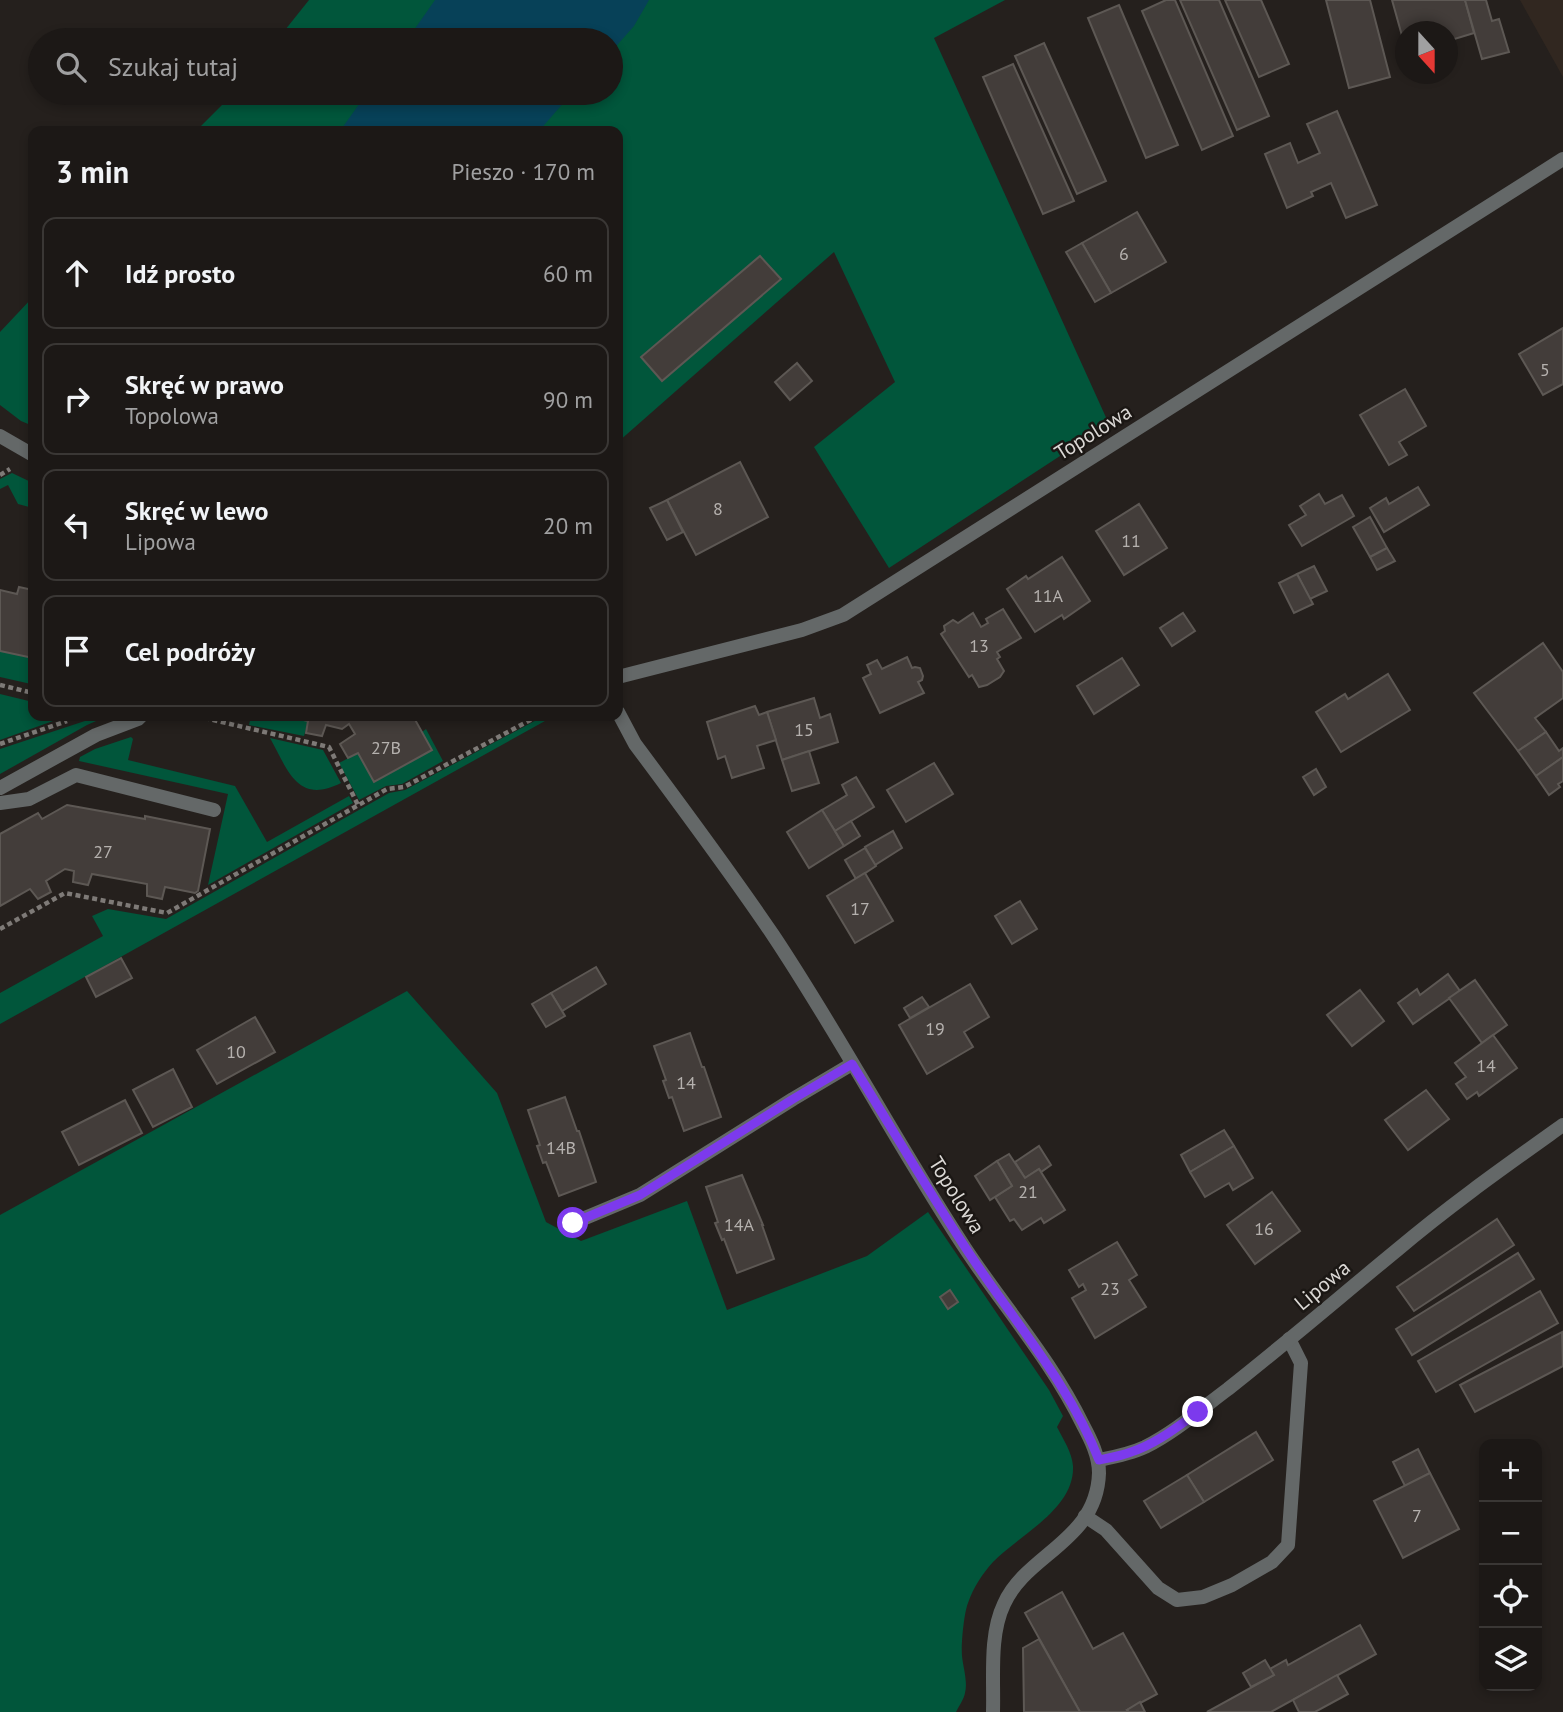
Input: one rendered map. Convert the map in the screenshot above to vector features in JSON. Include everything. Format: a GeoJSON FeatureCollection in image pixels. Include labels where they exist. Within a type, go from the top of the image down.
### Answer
{"type":"FeatureCollection","features":[{"type":"Feature","properties":{"kind":"street","name":"Topolowa"},"geometry":{"type":"LineString","coordinates":[[623,676],[802,630],[843,615],[1563,159]]}},
{"type":"Feature","properties":{"kind":"street"},"geometry":{"type":"LineString","coordinates":[[0,436],[28,452]]}},
{"type":"Feature","properties":{"kind":"street"},"geometry":{"type":"LineString","coordinates":[[0,788],[96,735],[129,721]]}},
{"type":"Feature","properties":{"kind":"street","name":"Topolowa"},"geometry":{"type":"LineString","coordinates":[[623,721],[635,744],[774,936],[965,1248],[1057,1378],[1081,1420],[1099,1460]]}},
{"type":"Feature","properties":{"kind":"street"},"geometry":{"type":"LineString","coordinates":[[0,803],[29,799],[76,775],[214,810]]}},
{"type":"Feature","properties":{"kind":"street"},"geometry":{"type":"LineString","coordinates":[[573,1223],[640,1195],[852,1064]]}},
{"type":"Feature","properties":{"kind":"street","name":"Lipowa"},"geometry":{"type":"LineString","coordinates":[[1099,1460],[1132,1452],[1156,1441],[1198,1412],[1417,1233],[1563,1125]]}},
{"type":"Feature","properties":{"kind":"street"},"geometry":{"type":"LineString","coordinates":[[1085,1516],[1106,1530],[1158,1588],[1177,1600],[1203,1597],[1232,1585],[1272,1562],[1288,1545],[1301,1363],[1289,1339]]}},
{"type":"Feature","properties":{"kind":"street"},"geometry":{"type":"LineString","coordinates":[[993,1712],[995,1631],[1004,1604],[1014,1587],[1080,1524],[1096,1493],[1099,1460]]}},
{"type":"Feature","properties":{"kind":"path"},"geometry":{"type":"LineString","coordinates":[[0,685],[28,692]]}},
{"type":"Feature","properties":{"kind":"path"},"geometry":{"type":"LineString","coordinates":[[0,744],[67,721]]}},
{"type":"Feature","properties":{"kind":"path"},"geometry":{"type":"LineString","coordinates":[[217,721],[329,747],[358,805]]}},
{"type":"Feature","properties":{"kind":"path"},"geometry":{"type":"LineString","coordinates":[[0,929],[65,893],[167,914],[387,789],[404,787],[529,721]]}},
{"type":"Feature","properties":{"kind":"shaded area"},"geometry":{"type":"Polygon","coordinates":[[[1520,0],[1563,0],[1563,77],[1520,0]]]}},
{"type":"Feature","properties":{"kind":"green space"},"geometry":{"type":"Polygon","coordinates":[[[309,0],[1005,0],[934,38],[1109,424],[889,568],[814,447],[895,382],[834,252],[623,438],[623,126],[201,126],[222,105],[623,105],[623,28],[287,28],[309,0]]]}},
{"type":"Feature","properties":{"kind":"green space"},"geometry":{"type":"Polygon","coordinates":[[[28,302],[28,424],[0,405],[0,332],[28,302]]]}},
{"type":"Feature","properties":{"kind":"green space"},"geometry":{"type":"Polygon","coordinates":[[[12,473],[28,481],[28,507],[18,504],[8,485],[0,489],[0,479],[12,473]]]}},
{"type":"Feature","properties":{"kind":"green space"},"geometry":{"type":"Polygon","coordinates":[[[0,651],[28,657],[28,683],[0,677],[0,651]]]}},
{"type":"Feature","properties":{"kind":"green space"},"geometry":{"type":"Polygon","coordinates":[[[0,694],[28,701],[28,721],[53,721],[0,740],[0,694]]]}},
{"type":"Feature","properties":{"kind":"green space"},"geometry":{"type":"Polygon","coordinates":[[[85,721],[96,721],[0,774],[0,749],[85,721]]]}},
{"type":"Feature","properties":{"kind":"green space"},"geometry":{"type":"Polygon","coordinates":[[[250,721],[308,721],[304,736],[249,725],[250,721]]]}},
{"type":"Feature","properties":{"kind":"green space"},"geometry":{"type":"Polygon","coordinates":[[[535,721],[545,721],[0,1024],[0,993],[103,936],[92,916],[108,909],[166,919],[389,793],[405,790],[535,721]]]}},
{"type":"Feature","properties":{"kind":"green space"},"geometry":{"type":"Polygon","coordinates":[[[426,729],[443,761],[402,784],[386,786],[359,800],[339,763],[358,753],[375,782],[432,750],[422,732],[426,729]]]}},
{"type":"Feature","properties":{"kind":"green space"},"geometry":{"type":"Polygon","coordinates":[[[131,737],[133,739],[128,760],[235,786],[267,842],[349,796],[353,803],[208,885],[228,794],[79,761],[80,757],[95,749],[131,737]]]}},
{"type":"Feature","properties":{"kind":"green space"},"geometry":{"type":"Polygon","coordinates":[[[270,738],[323,750],[341,783],[326,789],[304,787],[289,772],[270,738]]]}},
{"type":"Feature","properties":{"kind":"green space"},"geometry":{"type":"Polygon","coordinates":[[[407,991],[497,1093],[546,1222],[581,1241],[687,1201],[727,1310],[867,1256],[928,1212],[1049,1390],[1063,1416],[1057,1427],[1073,1466],[1065,1495],[1055,1508],[993,1562],[973,1592],[962,1637],[966,1689],[956,1712],[0,1712],[0,1215],[407,991]]]}},
{"type":"Feature","properties":{"kind":"water"},"geometry":{"type":"Polygon","coordinates":[[[435,0],[649,0],[634,26],[623,38],[623,28],[415,28],[435,0]]]}},
{"type":"Feature","properties":{"kind":"water"},"geometry":{"type":"Polygon","coordinates":[[[358,105],[562,105],[543,126],[344,126],[358,105]]]}},
{"type":"Feature","properties":{"kind":"building"},"geometry":{"type":"Polygon","coordinates":[[[1166,0],[1175,0],[1233,136],[1202,150],[1142,11],[1166,0]]]}},
{"type":"Feature","properties":{"kind":"building"},"geometry":{"type":"Polygon","coordinates":[[[1180,0],[1219,0],[1269,116],[1237,130],[1180,0]]]}},
{"type":"Feature","properties":{"kind":"building"},"geometry":{"type":"Polygon","coordinates":[[[1225,0],[1261,0],[1289,64],[1259,77],[1225,0]]]}},
{"type":"Feature","properties":{"kind":"building"},"geometry":{"type":"Polygon","coordinates":[[[1326,0],[1370,0],[1390,77],[1349,88],[1326,0]]]}},
{"type":"Feature","properties":{"kind":"building"},"geometry":{"type":"Polygon","coordinates":[[[1392,0],[1465,0],[1474,33],[1458,38],[1458,21],[1398,21],[1392,0]]]}},
{"type":"Feature","properties":{"kind":"building"},"geometry":{"type":"Polygon","coordinates":[[[1465,0],[1486,0],[1492,21],[1499,19],[1509,52],[1482,59],[1465,0]]]}},
{"type":"Feature","properties":{"kind":"building"},"geometry":{"type":"Polygon","coordinates":[[[1119,5],[1178,145],[1146,158],[1088,18],[1119,5]]]}},
{"type":"Feature","properties":{"kind":"building"},"geometry":{"type":"Polygon","coordinates":[[[1044,43],[1106,181],[1077,194],[1015,56],[1044,43]]]}},
{"type":"Feature","properties":{"kind":"building"},"geometry":{"type":"Polygon","coordinates":[[[1013,64],[1074,201],[1043,214],[983,77],[1013,64]]]}},
{"type":"Feature","properties":{"kind":"building"},"geometry":{"type":"Polygon","coordinates":[[[1337,111],[1377,205],[1346,218],[1331,183],[1311,192],[1313,196],[1287,208],[1265,154],[1290,143],[1298,163],[1320,153],[1307,124],[1337,111]]]}},
{"type":"Feature","properties":{"kind":"building"},"geometry":{"type":"Polygon","coordinates":[[[1137,212],[1166,262],[1111,293],[1082,243],[1137,212]]]}},
{"type":"Feature","properties":{"kind":"building"},"geometry":{"type":"Polygon","coordinates":[[[1082,243],[1111,293],[1095,302],[1066,252],[1082,243]]]}},
{"type":"Feature","properties":{"kind":"building"},"geometry":{"type":"Polygon","coordinates":[[[760,256],[781,279],[662,381],[641,357],[760,256]]]}},
{"type":"Feature","properties":{"kind":"building"},"geometry":{"type":"Polygon","coordinates":[[[1563,328],[1563,384],[1543,395],[1519,354],[1563,328]]]}},
{"type":"Feature","properties":{"kind":"building"},"geometry":{"type":"Polygon","coordinates":[[[797,363],[812,381],[790,400],[775,382],[797,363]]]}},
{"type":"Feature","properties":{"kind":"building"},"geometry":{"type":"Polygon","coordinates":[[[1405,389],[1426,426],[1399,442],[1407,455],[1389,465],[1360,415],[1405,389]]]}},
{"type":"Feature","properties":{"kind":"building"},"geometry":{"type":"Polygon","coordinates":[[[740,462],[768,517],[696,555],[667,500],[740,462]]]}},
{"type":"Feature","properties":{"kind":"building"},"geometry":{"type":"Polygon","coordinates":[[[1418,487],[1429,505],[1384,532],[1370,508],[1386,498],[1389,504],[1418,487]]]}},
{"type":"Feature","properties":{"kind":"building"},"geometry":{"type":"Polygon","coordinates":[[[1319,494],[1325,504],[1342,495],[1354,516],[1302,546],[1289,525],[1306,515],[1300,506],[1319,494]]]}},
{"type":"Feature","properties":{"kind":"building"},"geometry":{"type":"Polygon","coordinates":[[[667,500],[683,532],[667,540],[650,508],[667,500]]]}},
{"type":"Feature","properties":{"kind":"building"},"geometry":{"type":"Polygon","coordinates":[[[1139,504],[1167,548],[1124,575],[1096,531],[1139,504]]]}},
{"type":"Feature","properties":{"kind":"building"},"geometry":{"type":"Polygon","coordinates":[[[1370,517],[1387,548],[1370,557],[1353,527],[1370,517]]]}},
{"type":"Feature","properties":{"kind":"building"},"geometry":{"type":"Polygon","coordinates":[[[1387,548],[1395,561],[1377,570],[1370,557],[1387,548]]]}},
{"type":"Feature","properties":{"kind":"building"},"geometry":{"type":"Polygon","coordinates":[[[1062,557],[1090,601],[1064,619],[1062,615],[1035,632],[1007,589],[1062,557]]]}},
{"type":"Feature","properties":{"kind":"building"},"geometry":{"type":"Polygon","coordinates":[[[1314,566],[1327,591],[1310,599],[1297,574],[1314,566]]]}},
{"type":"Feature","properties":{"kind":"building"},"geometry":{"type":"Polygon","coordinates":[[[1297,574],[1313,604],[1294,613],[1279,583],[1297,574]]]}},
{"type":"Feature","properties":{"kind":"building"},"geometry":{"type":"Polygon","coordinates":[[[19,587],[28,589],[28,657],[0,651],[0,590],[17,594],[19,587]]]}},
{"type":"Feature","properties":{"kind":"building"},"geometry":{"type":"Polygon","coordinates":[[[1003,609],[1021,638],[997,652],[1000,657],[997,659],[1004,671],[1000,677],[979,687],[972,675],[969,677],[941,634],[945,631],[944,626],[953,620],[958,623],[973,613],[981,627],[988,623],[986,619],[1003,609]]]}},
{"type":"Feature","properties":{"kind":"building"},"geometry":{"type":"Polygon","coordinates":[[[1183,613],[1195,631],[1172,646],[1160,628],[1183,613]]]}},
{"type":"Feature","properties":{"kind":"building"},"geometry":{"type":"Polygon","coordinates":[[[1543,643],[1563,672],[1563,698],[1535,718],[1546,732],[1518,751],[1474,693],[1543,643]]]}},
{"type":"Feature","properties":{"kind":"building"},"geometry":{"type":"Polygon","coordinates":[[[907,657],[912,668],[920,668],[923,676],[918,682],[924,693],[880,713],[863,678],[871,674],[867,665],[877,660],[882,669],[907,657]]]}},
{"type":"Feature","properties":{"kind":"building"},"geometry":{"type":"Polygon","coordinates":[[[1122,658],[1139,685],[1094,714],[1077,686],[1122,658]]]}},
{"type":"Feature","properties":{"kind":"building"},"geometry":{"type":"Polygon","coordinates":[[[1388,674],[1410,710],[1341,752],[1316,712],[1345,694],[1348,699],[1388,674]]]}},
{"type":"Feature","properties":{"kind":"building"},"geometry":{"type":"Polygon","coordinates":[[[814,698],[820,718],[830,714],[838,742],[782,760],[767,712],[814,698]]]}},
{"type":"Feature","properties":{"kind":"building"},"geometry":{"type":"Polygon","coordinates":[[[755,706],[759,715],[767,712],[776,740],[757,746],[764,768],[732,778],[725,756],[718,759],[707,722],[755,706]]]}},
{"type":"Feature","properties":{"kind":"building"},"geometry":{"type":"Polygon","coordinates":[[[308,721],[416,721],[432,750],[374,782],[358,753],[348,758],[340,744],[355,734],[349,724],[342,729],[326,725],[322,736],[306,733],[308,721]]]}},
{"type":"Feature","properties":{"kind":"building"},"geometry":{"type":"Polygon","coordinates":[[[1546,732],[1559,751],[1563,748],[1563,757],[1536,776],[1518,751],[1546,732]]]}},
{"type":"Feature","properties":{"kind":"building"},"geometry":{"type":"Polygon","coordinates":[[[809,751],[819,783],[792,791],[782,760],[809,751]]]}},
{"type":"Feature","properties":{"kind":"building"},"geometry":{"type":"Polygon","coordinates":[[[1563,757],[1563,781],[1558,784],[1560,787],[1549,795],[1536,776],[1563,757]]]}},
{"type":"Feature","properties":{"kind":"building"},"geometry":{"type":"Polygon","coordinates":[[[934,763],[953,794],[906,822],[887,790],[934,763]]]}},
{"type":"Feature","properties":{"kind":"building"},"geometry":{"type":"Polygon","coordinates":[[[1316,769],[1326,787],[1314,795],[1303,777],[1316,769]]]}},
{"type":"Feature","properties":{"kind":"building"},"geometry":{"type":"Polygon","coordinates":[[[856,777],[874,807],[835,831],[822,810],[847,795],[842,785],[856,777]]]}},
{"type":"Feature","properties":{"kind":"building"},"geometry":{"type":"Polygon","coordinates":[[[67,805],[210,829],[198,891],[195,893],[165,887],[162,899],[147,896],[147,884],[92,874],[88,885],[73,882],[74,871],[65,869],[46,881],[51,892],[38,899],[30,889],[0,906],[0,834],[38,813],[42,819],[67,805]]]}},
{"type":"Feature","properties":{"kind":"building"},"geometry":{"type":"Polygon","coordinates":[[[822,810],[844,846],[809,868],[787,832],[822,810]]]}},
{"type":"Feature","properties":{"kind":"building"},"geometry":{"type":"Polygon","coordinates":[[[851,821],[860,836],[844,846],[835,831],[851,821]]]}},
{"type":"Feature","properties":{"kind":"building"},"geometry":{"type":"Polygon","coordinates":[[[893,831],[902,848],[875,865],[865,847],[893,831]]]}},
{"type":"Feature","properties":{"kind":"building"},"geometry":{"type":"Polygon","coordinates":[[[865,848],[876,866],[856,879],[845,860],[865,848]]]}},
{"type":"Feature","properties":{"kind":"building"},"geometry":{"type":"Polygon","coordinates":[[[865,873],[893,921],[855,943],[827,896],[865,873]]]}},
{"type":"Feature","properties":{"kind":"building"},"geometry":{"type":"Polygon","coordinates":[[[1020,901],[1037,929],[1012,944],[995,916],[1020,901]]]}},
{"type":"Feature","properties":{"kind":"building"},"geometry":{"type":"Polygon","coordinates":[[[121,958],[132,978],[96,997],[86,977],[121,958]]]}},
{"type":"Feature","properties":{"kind":"building"},"geometry":{"type":"Polygon","coordinates":[[[596,967],[606,984],[562,1011],[551,993],[596,967]]]}},
{"type":"Feature","properties":{"kind":"building"},"geometry":{"type":"Polygon","coordinates":[[[1448,974],[1460,991],[1413,1024],[1398,1003],[1417,989],[1420,995],[1448,974]]]}},
{"type":"Feature","properties":{"kind":"building"},"geometry":{"type":"Polygon","coordinates":[[[1475,980],[1507,1025],[1482,1043],[1449,998],[1475,980]]]}},
{"type":"Feature","properties":{"kind":"building"},"geometry":{"type":"Polygon","coordinates":[[[970,984],[989,1017],[964,1032],[973,1047],[927,1074],[899,1025],[970,984]]]}},
{"type":"Feature","properties":{"kind":"building"},"geometry":{"type":"Polygon","coordinates":[[[1360,990],[1384,1021],[1352,1046],[1327,1015],[1360,990]]]}},
{"type":"Feature","properties":{"kind":"building"},"geometry":{"type":"Polygon","coordinates":[[[551,993],[565,1016],[546,1027],[532,1004],[551,993]]]}},
{"type":"Feature","properties":{"kind":"building"},"geometry":{"type":"Polygon","coordinates":[[[922,997],[929,1007],[910,1018],[904,1008],[922,997]]]}},
{"type":"Feature","properties":{"kind":"building"},"geometry":{"type":"Polygon","coordinates":[[[255,1017],[275,1052],[217,1084],[197,1050],[255,1017]]]}},
{"type":"Feature","properties":{"kind":"building"},"geometry":{"type":"Polygon","coordinates":[[[690,1033],[721,1117],[684,1131],[672,1097],[669,1098],[663,1081],[666,1080],[654,1046],[690,1033]]]}},
{"type":"Feature","properties":{"kind":"building"},"geometry":{"type":"Polygon","coordinates":[[[1493,1035],[1517,1068],[1479,1096],[1477,1092],[1467,1099],[1456,1084],[1466,1077],[1455,1063],[1493,1035]]]}},
{"type":"Feature","properties":{"kind":"building"},"geometry":{"type":"Polygon","coordinates":[[[173,1069],[192,1107],[153,1127],[133,1090],[173,1069]]]}},
{"type":"Feature","properties":{"kind":"building"},"geometry":{"type":"Polygon","coordinates":[[[1426,1090],[1449,1119],[1408,1150],[1385,1120],[1426,1090]]]}},
{"type":"Feature","properties":{"kind":"building"},"geometry":{"type":"Polygon","coordinates":[[[565,1097],[596,1182],[559,1196],[546,1162],[543,1163],[528,1110],[565,1097]]]}},
{"type":"Feature","properties":{"kind":"building"},"geometry":{"type":"Polygon","coordinates":[[[125,1100],[142,1133],[79,1165],[62,1132],[125,1100]]]}},
{"type":"Feature","properties":{"kind":"building"},"geometry":{"type":"Polygon","coordinates":[[[1224,1130],[1234,1146],[1190,1172],[1181,1155],[1224,1130]]]}},
{"type":"Feature","properties":{"kind":"building"},"geometry":{"type":"Polygon","coordinates":[[[1039,1146],[1051,1165],[1025,1178],[1015,1162],[1039,1146]]]}},
{"type":"Feature","properties":{"kind":"building"},"geometry":{"type":"Polygon","coordinates":[[[1234,1146],[1253,1178],[1233,1190],[1229,1183],[1205,1197],[1190,1172],[1234,1146]]]}},
{"type":"Feature","properties":{"kind":"building"},"geometry":{"type":"Polygon","coordinates":[[[1009,1154],[1025,1178],[1039,1169],[1065,1210],[1044,1223],[1041,1218],[1022,1230],[1014,1219],[1010,1221],[995,1197],[1012,1186],[997,1161],[1009,1154]]]}},
{"type":"Feature","properties":{"kind":"building"},"geometry":{"type":"Polygon","coordinates":[[[997,1161],[1012,1186],[990,1200],[975,1176],[997,1161]]]}},
{"type":"Feature","properties":{"kind":"building"},"geometry":{"type":"Polygon","coordinates":[[[742,1175],[774,1259],[737,1273],[715,1223],[718,1222],[706,1187],[742,1175]]]}},
{"type":"Feature","properties":{"kind":"building"},"geometry":{"type":"Polygon","coordinates":[[[1272,1192],[1300,1231],[1255,1264],[1227,1225],[1272,1192]]]}},
{"type":"Feature","properties":{"kind":"building"},"geometry":{"type":"Polygon","coordinates":[[[1497,1219],[1514,1245],[1414,1311],[1397,1287],[1497,1219]]]}},
{"type":"Feature","properties":{"kind":"building"},"geometry":{"type":"Polygon","coordinates":[[[1117,1242],[1137,1275],[1129,1280],[1146,1307],[1095,1338],[1072,1298],[1086,1290],[1083,1284],[1079,1287],[1069,1270],[1117,1242]]]}},
{"type":"Feature","properties":{"kind":"building"},"geometry":{"type":"Polygon","coordinates":[[[1518,1253],[1534,1279],[1412,1355],[1396,1329],[1518,1253]]]}},
{"type":"Feature","properties":{"kind":"building"},"geometry":{"type":"Polygon","coordinates":[[[950,1290],[958,1302],[948,1309],[940,1297],[950,1290]]]}},
{"type":"Feature","properties":{"kind":"building"},"geometry":{"type":"Polygon","coordinates":[[[1540,1291],[1558,1323],[1436,1392],[1418,1361],[1540,1291]]]}},
{"type":"Feature","properties":{"kind":"building"},"geometry":{"type":"Polygon","coordinates":[[[1562,1332],[1563,1366],[1475,1412],[1460,1385],[1562,1332]]]}},
{"type":"Feature","properties":{"kind":"building"},"geometry":{"type":"Polygon","coordinates":[[[1256,1432],[1273,1460],[1204,1502],[1187,1475],[1256,1432]]]}},
{"type":"Feature","properties":{"kind":"building"},"geometry":{"type":"Polygon","coordinates":[[[1418,1449],[1430,1473],[1405,1486],[1393,1462],[1418,1449]]]}},
{"type":"Feature","properties":{"kind":"building"},"geometry":{"type":"Polygon","coordinates":[[[1430,1473],[1459,1529],[1403,1558],[1374,1501],[1430,1473]]]}},
{"type":"Feature","properties":{"kind":"building"},"geometry":{"type":"Polygon","coordinates":[[[1187,1475],[1204,1502],[1161,1528],[1144,1501],[1187,1475]]]}},
{"type":"Feature","properties":{"kind":"building"},"geometry":{"type":"Polygon","coordinates":[[[1062,1592],[1093,1649],[1123,1633],[1157,1694],[1127,1710],[1129,1712],[1080,1712],[1025,1613],[1062,1592]]]}},
{"type":"Feature","properties":{"kind":"building"},"geometry":{"type":"Polygon","coordinates":[[[1360,1625],[1376,1654],[1271,1712],[1207,1712],[1274,1675],[1270,1669],[1286,1660],[1288,1665],[1360,1625]]]}},
{"type":"Feature","properties":{"kind":"building"},"geometry":{"type":"Polygon","coordinates":[[[1039,1639],[1080,1712],[1024,1712],[1023,1648],[1039,1639]]]}},
{"type":"Feature","properties":{"kind":"building"},"geometry":{"type":"Polygon","coordinates":[[[1265,1660],[1274,1675],[1251,1687],[1243,1673],[1265,1660]]]}},
{"type":"Feature","properties":{"kind":"building"},"geometry":{"type":"Polygon","coordinates":[[[1337,1675],[1348,1694],[1315,1712],[1299,1712],[1293,1700],[1337,1675]]]}},
{"type":"Feature","properties":{"kind":"building"},"geometry":{"type":"Polygon","coordinates":[[[1140,1702],[1145,1712],[1127,1710],[1140,1702]]]}},
{"type":"Feature","properties":{"kind":"route"},"geometry":{"type":"LineString","coordinates":[[573,1223],[640,1195],[852,1064],[965,1248],[1057,1378],[1081,1420],[1099,1460],[1132,1452],[1156,1441],[1198,1412]]}}]}
